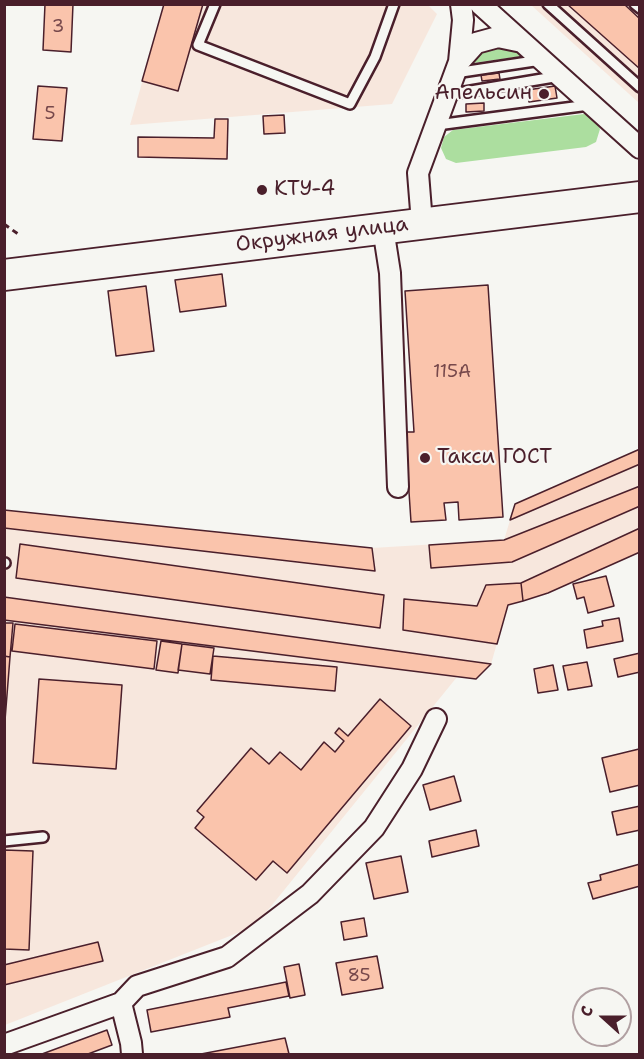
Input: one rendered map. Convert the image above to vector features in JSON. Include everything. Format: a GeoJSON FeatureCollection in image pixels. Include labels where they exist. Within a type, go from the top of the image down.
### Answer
{"type":"FeatureCollection","features":[{"type":"Feature","properties":{"kind":"main road","name":"Окружная улица"},"geometry":{"type":"LineString","coordinates":[[4,275],[639,197]]}},
{"type":"Feature","properties":{"kind":"street"},"geometry":{"type":"LineString","coordinates":[[422,223],[418,173],[457,68],[463,20],[461,4]]}},
{"type":"Feature","properties":{"kind":"street"},"geometry":{"type":"LineString","coordinates":[[480,4],[639,148]]}},
{"type":"Feature","properties":{"kind":"street"},"geometry":{"type":"LineString","coordinates":[[457,68],[476,43],[498,37],[522,42]]}},
{"type":"Feature","properties":{"kind":"street"},"geometry":{"type":"LineString","coordinates":[[383,228],[390,273],[398,487]]}},
{"type":"Feature","properties":{"kind":"street"},"geometry":{"type":"LineString","coordinates":[[4,1045],[121,1003],[137,986],[227,957],[310,894],[374,828],[412,769],[436,718]]}},
{"type":"Feature","properties":{"kind":"street"},"geometry":{"type":"LineString","coordinates":[[121,1003],[132,1054]]}},
{"type":"Feature","properties":{"kind":"lane"},"geometry":{"type":"LineString","coordinates":[[215,4],[198,45],[350,104],[375,57],[394,4]]}},
{"type":"Feature","properties":{"kind":"lane"},"geometry":{"type":"LineString","coordinates":[[548,4],[639,87]]}},
{"type":"Feature","properties":{"kind":"lane"},"geometry":{"type":"LineString","coordinates":[[635,4],[639,8]]}},
{"type":"Feature","properties":{"kind":"lane"},"geometry":{"type":"LineString","coordinates":[[457,68],[542,60]]}},
{"type":"Feature","properties":{"kind":"lane"},"geometry":{"type":"LineString","coordinates":[[447,95],[560,76]]}},
{"type":"Feature","properties":{"kind":"lane"},"geometry":{"type":"LineString","coordinates":[[436,124],[592,104]]}},
{"type":"Feature","properties":{"kind":"lane"},"geometry":{"type":"LineString","coordinates":[[4,841],[43,837]]}},
{"type":"Feature","properties":{"kind":"path"},"geometry":{"type":"LineString","coordinates":[[4,224],[18,234]]}},
{"type":"Feature","properties":{"kind":"shaded area"},"geometry":{"type":"Polygon","coordinates":[[[427,4],[437,14],[392,104],[130,125],[164,5],[427,4]]]}},
{"type":"Feature","properties":{"kind":"shaded area"},"geometry":{"type":"Polygon","coordinates":[[[531,5],[639,5],[639,103],[531,5]]]}},
{"type":"Feature","properties":{"kind":"shaded area"},"geometry":{"type":"Polygon","coordinates":[[[639,449],[639,552],[548,593],[508,605],[491,664],[476,679],[457,677],[255,926],[5,1025],[5,621],[86,630],[5,620],[5,510],[372,548],[504,540],[515,504],[639,449]]]}},
{"type":"Feature","properties":{"kind":"green space"},"geometry":{"type":"Polygon","coordinates":[[[495,45],[509,47],[523,56],[473,63],[484,50],[495,45]]]}},
{"type":"Feature","properties":{"kind":"green space"},"geometry":{"type":"Polygon","coordinates":[[[584,114],[594,119],[600,129],[596,142],[586,147],[456,163],[446,159],[441,148],[444,137],[453,130],[584,114]]]}},
{"type":"Feature","properties":{"kind":"building"},"geometry":{"type":"Polygon","coordinates":[[[45,4],[73,4],[71,52],[43,50],[45,4]]]}},
{"type":"Feature","properties":{"kind":"building"},"geometry":{"type":"Polygon","coordinates":[[[164,4],[203,4],[178,91],[142,81],[164,4]]]}},
{"type":"Feature","properties":{"kind":"building"},"geometry":{"type":"Polygon","coordinates":[[[567,4],[624,4],[640,19],[640,69],[567,4]]]}},
{"type":"Feature","properties":{"kind":"building"},"geometry":{"type":"Polygon","coordinates":[[[499,73],[500,79],[482,81],[481,75],[499,73]]]}},
{"type":"Feature","properties":{"kind":"building"},"geometry":{"type":"Polygon","coordinates":[[[38,86],[67,88],[62,141],[33,139],[38,86]]]}},
{"type":"Feature","properties":{"kind":"building"},"geometry":{"type":"Polygon","coordinates":[[[555,86],[557,98],[529,102],[527,90],[555,86]]]}},
{"type":"Feature","properties":{"kind":"building"},"geometry":{"type":"Polygon","coordinates":[[[484,103],[484,111],[466,112],[466,104],[484,103]]]}},
{"type":"Feature","properties":{"kind":"building"},"geometry":{"type":"Polygon","coordinates":[[[284,115],[285,133],[264,134],[263,116],[284,115]]]}},
{"type":"Feature","properties":{"kind":"building"},"geometry":{"type":"Polygon","coordinates":[[[215,119],[228,119],[227,159],[138,157],[138,137],[214,138],[215,119]]]}},
{"type":"Feature","properties":{"kind":"building"},"geometry":{"type":"Polygon","coordinates":[[[222,274],[226,306],[180,312],[175,280],[222,274]]]}},
{"type":"Feature","properties":{"kind":"building"},"geometry":{"type":"Polygon","coordinates":[[[488,285],[503,517],[459,520],[458,502],[444,503],[446,520],[411,522],[405,432],[414,432],[405,291],[488,285]]]}},
{"type":"Feature","properties":{"kind":"building"},"geometry":{"type":"Polygon","coordinates":[[[146,286],[154,351],[116,356],[108,291],[146,286]]]}},
{"type":"Feature","properties":{"kind":"building"},"geometry":{"type":"Polygon","coordinates":[[[640,449],[640,464],[510,520],[515,504],[640,449]]]}},
{"type":"Feature","properties":{"kind":"building"},"geometry":{"type":"Polygon","coordinates":[[[640,486],[640,506],[512,562],[431,568],[429,545],[504,540],[640,486]]]}},
{"type":"Feature","properties":{"kind":"building"},"geometry":{"type":"Polygon","coordinates":[[[4,510],[372,548],[375,571],[4,528],[4,510]]]}},
{"type":"Feature","properties":{"kind":"building"},"geometry":{"type":"Polygon","coordinates":[[[640,528],[640,552],[548,593],[523,601],[521,583],[640,528]]]}},
{"type":"Feature","properties":{"kind":"building"},"geometry":{"type":"Polygon","coordinates":[[[20,544],[384,595],[380,628],[16,578],[20,544]]]}},
{"type":"Feature","properties":{"kind":"building"},"geometry":{"type":"Polygon","coordinates":[[[606,576],[614,606],[588,613],[584,597],[577,599],[573,584],[606,576]]]}},
{"type":"Feature","properties":{"kind":"building"},"geometry":{"type":"Polygon","coordinates":[[[521,583],[523,601],[508,605],[497,644],[403,630],[404,599],[477,606],[486,585],[521,583]]]}},
{"type":"Feature","properties":{"kind":"building"},"geometry":{"type":"Polygon","coordinates":[[[4,597],[491,664],[476,679],[4,620],[4,597]]]}},
{"type":"Feature","properties":{"kind":"building"},"geometry":{"type":"Polygon","coordinates":[[[619,618],[623,641],[587,648],[584,630],[603,626],[602,621],[619,618]]]}},
{"type":"Feature","properties":{"kind":"building"},"geometry":{"type":"Polygon","coordinates":[[[4,623],[13,623],[10,657],[4,656],[4,623]]]}},
{"type":"Feature","properties":{"kind":"building"},"geometry":{"type":"Polygon","coordinates":[[[15,624],[157,641],[154,669],[12,651],[15,624]]]}},
{"type":"Feature","properties":{"kind":"building"},"geometry":{"type":"Polygon","coordinates":[[[161,641],[182,644],[178,673],[156,670],[161,641]]]}},
{"type":"Feature","properties":{"kind":"building"},"geometry":{"type":"Polygon","coordinates":[[[182,644],[214,648],[210,674],[178,670],[182,644]]]}},
{"type":"Feature","properties":{"kind":"building"},"geometry":{"type":"Polygon","coordinates":[[[640,653],[640,672],[618,677],[614,659],[640,653]]]}},
{"type":"Feature","properties":{"kind":"building"},"geometry":{"type":"Polygon","coordinates":[[[4,656],[10,657],[4,733],[4,656]]]}},
{"type":"Feature","properties":{"kind":"building"},"geometry":{"type":"Polygon","coordinates":[[[213,656],[337,667],[335,691],[211,680],[213,656]]]}},
{"type":"Feature","properties":{"kind":"building"},"geometry":{"type":"Polygon","coordinates":[[[587,662],[592,686],[568,690],[563,666],[587,662]]]}},
{"type":"Feature","properties":{"kind":"building"},"geometry":{"type":"Polygon","coordinates":[[[553,665],[558,690],[538,693],[534,669],[553,665]]]}},
{"type":"Feature","properties":{"kind":"building"},"geometry":{"type":"Polygon","coordinates":[[[39,679],[122,685],[116,769],[33,763],[39,679]]]}},
{"type":"Feature","properties":{"kind":"building"},"geometry":{"type":"Polygon","coordinates":[[[380,699],[411,726],[287,873],[273,861],[256,880],[195,828],[204,817],[197,811],[251,748],[269,764],[280,752],[301,770],[324,742],[335,752],[344,741],[335,733],[339,728],[348,736],[380,699]]]}},
{"type":"Feature","properties":{"kind":"building"},"geometry":{"type":"Polygon","coordinates":[[[639,749],[640,785],[610,792],[602,758],[639,749]]]}},
{"type":"Feature","properties":{"kind":"building"},"geometry":{"type":"Polygon","coordinates":[[[454,776],[461,801],[430,810],[423,785],[454,776]]]}},
{"type":"Feature","properties":{"kind":"building"},"geometry":{"type":"Polygon","coordinates":[[[640,806],[640,830],[617,835],[612,812],[640,806]]]}},
{"type":"Feature","properties":{"kind":"building"},"geometry":{"type":"Polygon","coordinates":[[[476,830],[479,846],[432,857],[429,841],[476,830]]]}},
{"type":"Feature","properties":{"kind":"building"},"geometry":{"type":"Polygon","coordinates":[[[4,850],[33,851],[29,950],[4,949],[4,850]]]}},
{"type":"Feature","properties":{"kind":"building"},"geometry":{"type":"Polygon","coordinates":[[[401,856],[408,892],[374,899],[366,863],[401,856]]]}},
{"type":"Feature","properties":{"kind":"building"},"geometry":{"type":"Polygon","coordinates":[[[640,864],[640,886],[593,899],[588,883],[601,880],[600,875],[640,864]]]}},
{"type":"Feature","properties":{"kind":"building"},"geometry":{"type":"Polygon","coordinates":[[[364,918],[367,936],[344,940],[341,922],[364,918]]]}},
{"type":"Feature","properties":{"kind":"building"},"geometry":{"type":"Polygon","coordinates":[[[98,942],[103,961],[4,985],[4,965],[98,942]]]}},
{"type":"Feature","properties":{"kind":"building"},"geometry":{"type":"Polygon","coordinates":[[[377,956],[383,988],[342,995],[336,963],[377,956]]]}},
{"type":"Feature","properties":{"kind":"building"},"geometry":{"type":"Polygon","coordinates":[[[299,964],[305,995],[290,998],[284,967],[299,964]]]}},
{"type":"Feature","properties":{"kind":"building"},"geometry":{"type":"Polygon","coordinates":[[[286,982],[289,996],[228,1008],[230,1017],[151,1032],[147,1010],[286,982]]]}},
{"type":"Feature","properties":{"kind":"building"},"geometry":{"type":"Polygon","coordinates":[[[107,1030],[112,1045],[88,1054],[42,1054],[107,1030]]]}},
{"type":"Feature","properties":{"kind":"building"},"geometry":{"type":"Polygon","coordinates":[[[285,1038],[289,1054],[201,1054],[285,1038]]]}},
{"type":"Feature","properties":{"kind":"place","name":"Апельсин"},"geometry":{"type":"Point","coordinates":[544,94]}},
{"type":"Feature","properties":{"kind":"place","name":"КТУ-4"},"geometry":{"type":"Point","coordinates":[262,190]}},
{"type":"Feature","properties":{"kind":"place","name":"Такси ГОСТ"},"geometry":{"type":"Point","coordinates":[425,458]}}]}
